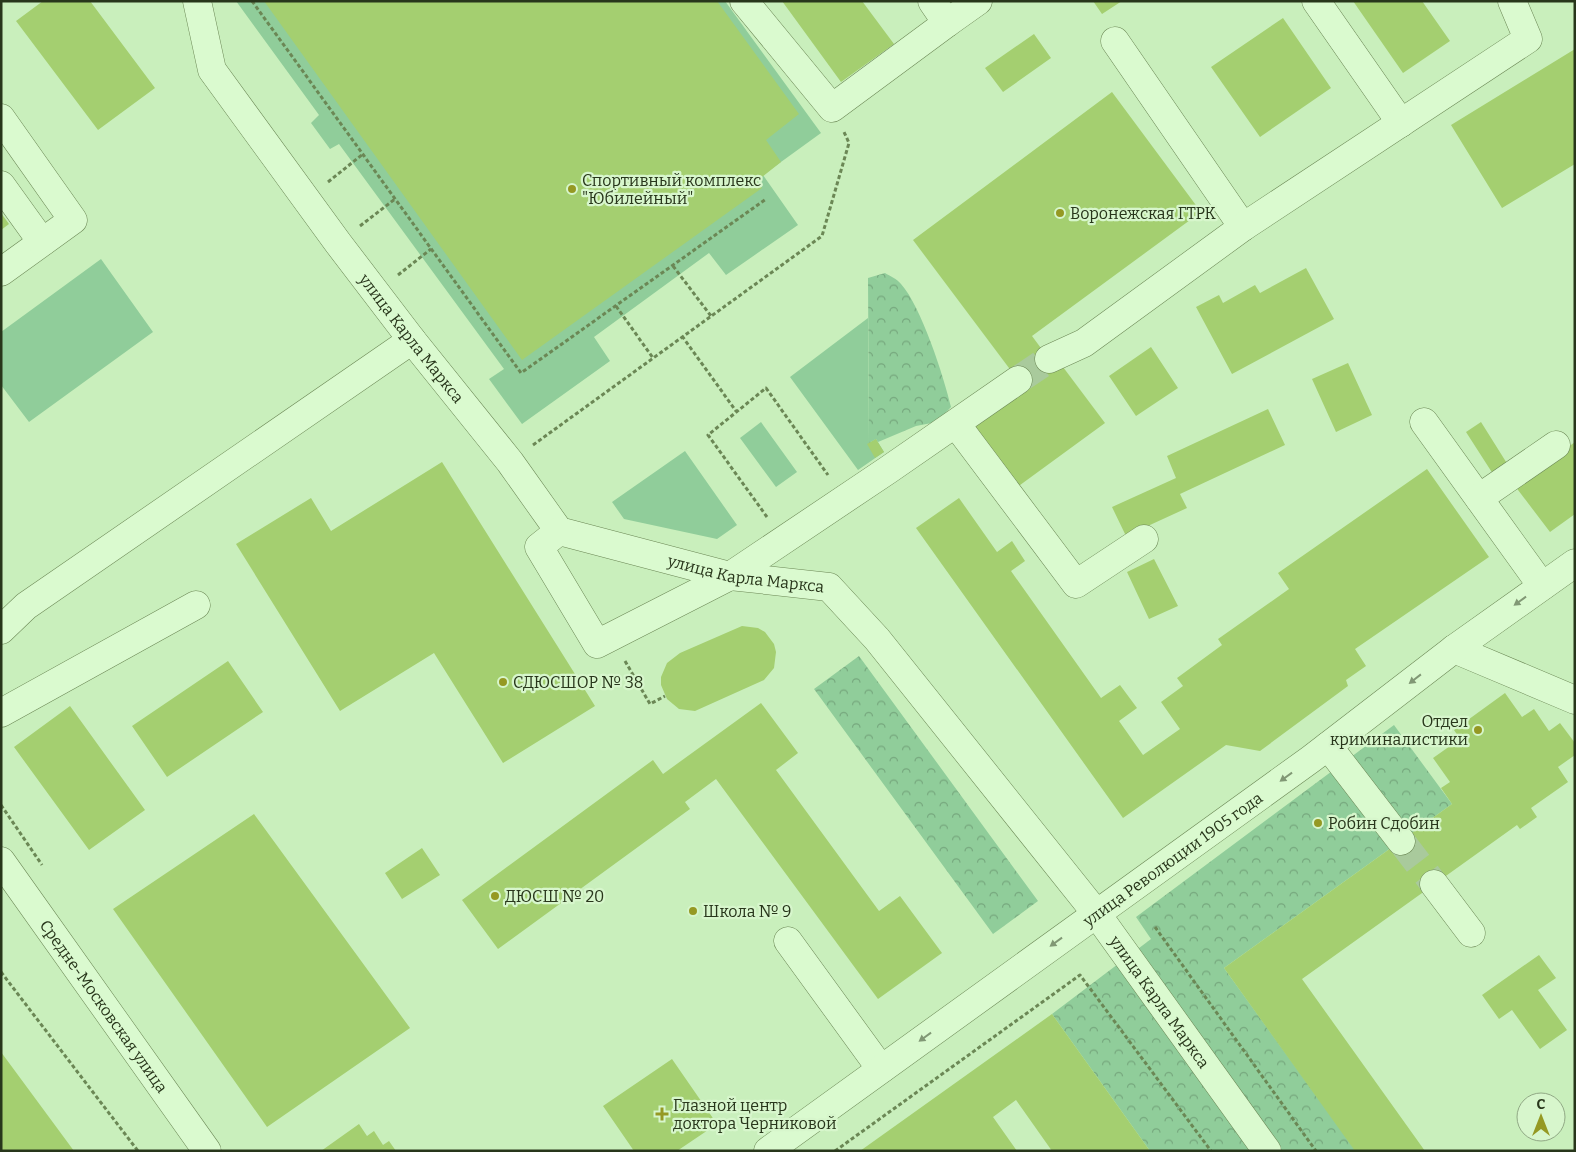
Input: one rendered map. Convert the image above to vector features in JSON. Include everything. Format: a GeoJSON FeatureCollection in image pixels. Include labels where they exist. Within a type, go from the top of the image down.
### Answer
{"type":"FeatureCollection","features":[{"type":"Feature","properties":{"kind":"street","name":"улица Карла Маркса"},"geometry":{"type":"LineString","coordinates":[[197,1],[212,70],[412,340],[510,462],[560,531],[730,576],[829,587],[877,639],[1096,913],[1267,1151]]}},
{"type":"Feature","properties":{"kind":"street"},"geometry":{"type":"LineString","coordinates":[[744,1],[832,108],[978,1]]}},
{"type":"Feature","properties":{"kind":"street"},"geometry":{"type":"LineString","coordinates":[[932,1],[947,23]]}},
{"type":"Feature","properties":{"kind":"street"},"geometry":{"type":"LineString","coordinates":[[1316,1],[1401,123]]}},
{"type":"Feature","properties":{"kind":"street"},"geometry":{"type":"LineString","coordinates":[[1050,359],[1084,343],[1243,227],[1528,39],[1512,1]]}},
{"type":"Feature","properties":{"kind":"street"},"geometry":{"type":"LineString","coordinates":[[1115,41],[1243,227]]}},
{"type":"Feature","properties":{"kind":"street"},"geometry":{"type":"LineString","coordinates":[[1,118],[73,220],[1,272]]}},
{"type":"Feature","properties":{"kind":"street"},"geometry":{"type":"LineString","coordinates":[[1,185],[42,242]]}},
{"type":"Feature","properties":{"kind":"street"},"geometry":{"type":"LineString","coordinates":[[1,630],[26,606],[412,340]]}},
{"type":"Feature","properties":{"kind":"street"},"geometry":{"type":"LineString","coordinates":[[560,531],[539,548],[597,644],[730,576],[845,500],[1018,380]]}},
{"type":"Feature","properties":{"kind":"street"},"geometry":{"type":"LineString","coordinates":[[1424,422],[1542,586]]}},
{"type":"Feature","properties":{"kind":"street"},"geometry":{"type":"LineString","coordinates":[[956,424],[1076,584],[1144,539]]}},
{"type":"Feature","properties":{"kind":"street"},"geometry":{"type":"LineString","coordinates":[[1479,498],[1556,445]]}},
{"type":"Feature","properties":{"kind":"street","name":"улица Революции 1905 года"},"geometry":{"type":"LineString","coordinates":[[768,1151],[1328,746],[1454,649],[1575,564]]}},
{"type":"Feature","properties":{"kind":"street"},"geometry":{"type":"LineString","coordinates":[[1,713],[196,605]]}},
{"type":"Feature","properties":{"kind":"street"},"geometry":{"type":"LineString","coordinates":[[1454,649],[1575,700]]}},
{"type":"Feature","properties":{"kind":"street"},"geometry":{"type":"LineString","coordinates":[[1328,746],[1401,841]]}},
{"type":"Feature","properties":{"kind":"street","name":"Средне-Московская улица"},"geometry":{"type":"LineString","coordinates":[[1,861],[207,1151]]}},
{"type":"Feature","properties":{"kind":"street"},"geometry":{"type":"LineString","coordinates":[[1434,884],[1471,933]]}},
{"type":"Feature","properties":{"kind":"street"},"geometry":{"type":"LineString","coordinates":[[788,941],[881,1069]]}},
{"type":"Feature","properties":{"kind":"path"},"geometry":{"type":"LineString","coordinates":[[252,1],[521,373],[766,199]]}},
{"type":"Feature","properties":{"kind":"path"},"geometry":{"type":"LineString","coordinates":[[510,462],[822,236],[849,143],[832,108]]}},
{"type":"Feature","properties":{"kind":"path"},"geometry":{"type":"LineString","coordinates":[[343,170],[363,154]]}},
{"type":"Feature","properties":{"kind":"path"},"geometry":{"type":"LineString","coordinates":[[374,215],[395,199]]}},
{"type":"Feature","properties":{"kind":"path"},"geometry":{"type":"LineString","coordinates":[[411,265],[431,249]]}},
{"type":"Feature","properties":{"kind":"path"},"geometry":{"type":"LineString","coordinates":[[673,266],[711,316]]}},
{"type":"Feature","properties":{"kind":"path"},"geometry":{"type":"LineString","coordinates":[[616,306],[653,358]]}},
{"type":"Feature","properties":{"kind":"path"},"geometry":{"type":"LineString","coordinates":[[682,336],[736,411]]}},
{"type":"Feature","properties":{"kind":"path"},"geometry":{"type":"LineString","coordinates":[[784,540],[708,435],[766,388],[845,500]]}},
{"type":"Feature","properties":{"kind":"path"},"geometry":{"type":"LineString","coordinates":[[611,636],[650,704],[665,696]]}},
{"type":"Feature","properties":{"kind":"path"},"geometry":{"type":"LineString","coordinates":[[1155,927],[1316,1151]]}},
{"type":"Feature","properties":{"kind":"path"},"geometry":{"type":"LineString","coordinates":[[1,972],[138,1151]]}},
{"type":"Feature","properties":{"kind":"path"},"geometry":{"type":"LineString","coordinates":[[835,1151],[1080,975],[1211,1151]]}},
{"type":"Feature","properties":{"kind":"green space","name":"Спортивный комплекс \"Юбилейный\""},"geometry":{"type":"Polygon","coordinates":[[[236,1],[725,1],[821,133],[763,175],[798,225],[726,275],[709,253],[594,337],[610,361],[522,424],[489,379],[504,369],[339,144],[330,149],[311,123],[319,115],[236,1]]]}},
{"type":"Feature","properties":{"kind":"green space"},"geometry":{"type":"Polygon","coordinates":[[[101,259],[153,332],[29,422],[1,385],[1,332],[101,259]]]}},
{"type":"Feature","properties":{"kind":"green space"},"geometry":{"type":"Polygon","coordinates":[[[885,273],[901,284],[916,308],[937,361],[951,407],[937,422],[916,426],[878,442],[876,439],[869,443],[868,278],[885,273]]]}},
{"type":"Feature","properties":{"kind":"green space"},"geometry":{"type":"Polygon","coordinates":[[[868,318],[869,443],[876,439],[884,452],[858,470],[790,377],[868,318]]]}},
{"type":"Feature","properties":{"kind":"green space"},"geometry":{"type":"Polygon","coordinates":[[[761,422],[797,472],[776,487],[740,438],[761,422]]]}},
{"type":"Feature","properties":{"kind":"green space"},"geometry":{"type":"Polygon","coordinates":[[[685,451],[737,525],[717,539],[624,519],[612,502],[685,451]]]}},
{"type":"Feature","properties":{"kind":"green space"},"geometry":{"type":"Polygon","coordinates":[[[859,656],[1038,901],[993,934],[814,689],[859,656]]]}},
{"type":"Feature","properties":{"kind":"green space"},"geometry":{"type":"Polygon","coordinates":[[[1394,725],[1452,804],[1224,968],[1356,1151],[1150,1151],[1052,1014],[1151,939],[1136,917],[1394,725]]]}},
{"type":"Feature","properties":{"kind":"building"},"geometry":{"type":"Polygon","coordinates":[[[43,1],[90,1],[155,88],[98,130],[16,21],[43,1]]]}},
{"type":"Feature","properties":{"kind":"building","name":"Спортивный комплекс \"Юбилейный\""},"geometry":{"type":"Polygon","coordinates":[[[264,1],[717,1],[799,114],[766,140],[781,162],[757,181],[762,188],[522,360],[264,1]]]}},
{"type":"Feature","properties":{"kind":"building"},"geometry":{"type":"Polygon","coordinates":[[[782,1],[862,1],[894,44],[841,82],[782,1]]]}},
{"type":"Feature","properties":{"kind":"building"},"geometry":{"type":"Polygon","coordinates":[[[1093,1],[1122,1],[1102,14],[1093,1]]]}},
{"type":"Feature","properties":{"kind":"building"},"geometry":{"type":"Polygon","coordinates":[[[1353,1],[1422,1],[1450,41],[1403,73],[1353,1]]]}},
{"type":"Feature","properties":{"kind":"building"},"geometry":{"type":"Polygon","coordinates":[[[1283,18],[1331,88],[1260,137],[1211,67],[1283,18]]]}},
{"type":"Feature","properties":{"kind":"building"},"geometry":{"type":"Polygon","coordinates":[[[1034,34],[1051,58],[1003,92],[985,68],[1034,34]]]}},
{"type":"Feature","properties":{"kind":"building"},"geometry":{"type":"Polygon","coordinates":[[[1575,49],[1575,164],[1502,208],[1451,125],[1575,49]]]}},
{"type":"Feature","properties":{"kind":"building"},"geometry":{"type":"Polygon","coordinates":[[[1112,92],[1201,212],[1032,336],[1055,367],[1060,363],[1105,423],[1016,488],[971,429],[1018,380],[913,240],[1112,92]]]}},
{"type":"Feature","properties":{"kind":"building"},"geometry":{"type":"Polygon","coordinates":[[[1,213],[9,224],[1,230],[1,213]]]}},
{"type":"Feature","properties":{"kind":"building"},"geometry":{"type":"Polygon","coordinates":[[[1306,268],[1334,319],[1232,374],[1196,307],[1219,295],[1223,303],[1255,285],[1260,293],[1306,268]]]}},
{"type":"Feature","properties":{"kind":"building"},"geometry":{"type":"Polygon","coordinates":[[[1151,347],[1178,388],[1136,416],[1109,376],[1151,347]]]}},
{"type":"Feature","properties":{"kind":"building"},"geometry":{"type":"Polygon","coordinates":[[[1348,363],[1372,415],[1336,432],[1312,379],[1348,363]]]}},
{"type":"Feature","properties":{"kind":"building"},"geometry":{"type":"Polygon","coordinates":[[[1268,409],[1285,445],[1180,494],[1187,508],[1126,536],[1112,507],[1176,478],[1167,456],[1268,409]]]}},
{"type":"Feature","properties":{"kind":"building"},"geometry":{"type":"Polygon","coordinates":[[[1481,422],[1508,465],[1493,474],[1466,432],[1481,422]]]}},
{"type":"Feature","properties":{"kind":"building"},"geometry":{"type":"Polygon","coordinates":[[[876,439],[884,452],[875,458],[867,444],[876,439]]]}},
{"type":"Feature","properties":{"kind":"building"},"geometry":{"type":"Polygon","coordinates":[[[1575,442],[1575,514],[1550,532],[1515,486],[1575,442]]]}},
{"type":"Feature","properties":{"kind":"building"},"geometry":{"type":"Polygon","coordinates":[[[442,462],[595,706],[503,763],[434,653],[340,711],[236,544],[311,498],[331,531],[442,462]]]}},
{"type":"Feature","properties":{"kind":"building"},"geometry":{"type":"Polygon","coordinates":[[[1427,469],[1489,557],[1355,649],[1366,666],[1346,680],[1348,686],[1260,751],[1226,745],[1123,818],[916,528],[959,498],[997,552],[1012,541],[1025,561],[1011,571],[1101,698],[1120,685],[1137,708],[1119,721],[1143,755],[1180,729],[1161,702],[1183,686],[1177,678],[1222,645],[1218,639],[1289,589],[1278,573],[1427,469]]]}},
{"type":"Feature","properties":{"kind":"building"},"geometry":{"type":"Polygon","coordinates":[[[1154,559],[1178,606],[1149,619],[1127,572],[1154,559]]]}},
{"type":"Feature","properties":{"kind":"building"},"geometry":{"type":"Polygon","coordinates":[[[742,626],[758,628],[765,632],[774,644],[776,652],[774,668],[764,680],[695,711],[679,709],[667,699],[661,685],[661,677],[667,663],[680,653],[742,626]]]}},
{"type":"Feature","properties":{"kind":"building"},"geometry":{"type":"Polygon","coordinates":[[[228,661],[263,712],[167,777],[132,726],[228,661]]]}},
{"type":"Feature","properties":{"kind":"building"},"geometry":{"type":"Polygon","coordinates":[[[1505,693],[1522,717],[1534,709],[1549,731],[1560,723],[1575,743],[1575,755],[1558,767],[1568,782],[1531,808],[1537,817],[1520,829],[1517,825],[1302,979],[1425,1151],[1355,1151],[1224,968],[1452,804],[1441,788],[1450,782],[1433,758],[1460,739],[1454,730],[1505,693]]]}},
{"type":"Feature","properties":{"kind":"building"},"geometry":{"type":"Polygon","coordinates":[[[761,703],[798,753],[776,770],[879,911],[900,896],[942,953],[878,999],[716,779],[685,802],[690,809],[498,949],[462,900],[653,760],[663,774],[761,703]]]}},
{"type":"Feature","properties":{"kind":"building"},"geometry":{"type":"Polygon","coordinates":[[[70,706],[145,810],[89,850],[14,747],[70,706]]]}},
{"type":"Feature","properties":{"kind":"building"},"geometry":{"type":"Polygon","coordinates":[[[254,814],[410,1028],[267,1127],[113,909],[254,814]]]}},
{"type":"Feature","properties":{"kind":"building"},"geometry":{"type":"Polygon","coordinates":[[[422,848],[440,875],[402,899],[385,873],[422,848]]]}},
{"type":"Feature","properties":{"kind":"building"},"geometry":{"type":"Polygon","coordinates":[[[1539,955],[1556,978],[1538,990],[1567,1030],[1540,1049],[1512,1010],[1499,1019],[1482,995],[1539,955]]]}},
{"type":"Feature","properties":{"kind":"building"},"geometry":{"type":"Polygon","coordinates":[[[1052,1014],[1150,1151],[1052,1151],[1016,1100],[993,1117],[1017,1151],[860,1151],[1052,1014]]]}},
{"type":"Feature","properties":{"kind":"building"},"geometry":{"type":"Polygon","coordinates":[[[1,1052],[74,1151],[1,1151],[1,1052]]]}},
{"type":"Feature","properties":{"kind":"building"},"geometry":{"type":"Polygon","coordinates":[[[672,1059],[717,1124],[677,1151],[634,1151],[603,1106],[672,1059]]]}},
{"type":"Feature","properties":{"kind":"building"},"geometry":{"type":"Polygon","coordinates":[[[359,1124],[367,1136],[374,1131],[383,1145],[389,1141],[396,1151],[321,1151],[359,1124]]]}},
{"type":"Feature","properties":{"kind":"tunnel"},"geometry":{"type":"LineString","coordinates":[[1018,380],[1049,359]]}},
{"type":"Feature","properties":{"kind":"tunnel"},"geometry":{"type":"LineString","coordinates":[[1401,841],[1434,884]]}},
{"type":"Feature","properties":{"kind":"place","name":"Спортивный комплекс \"Юбилейный\""},"geometry":{"type":"Point","coordinates":[572,189]}},
{"type":"Feature","properties":{"kind":"place","name":"Воронежская ГТРК"},"geometry":{"type":"Point","coordinates":[1060,213]}},
{"type":"Feature","properties":{"kind":"place","name":"СДЮСШОР № 38"},"geometry":{"type":"Point","coordinates":[503,682]}},
{"type":"Feature","properties":{"kind":"place","name":"Отдел криминалистики"},"geometry":{"type":"Point","coordinates":[1478,730]}},
{"type":"Feature","properties":{"kind":"place","name":"Робин Сдобин"},"geometry":{"type":"Point","coordinates":[1318,823]}},
{"type":"Feature","properties":{"kind":"place","name":"ДЮСШ № 20"},"geometry":{"type":"Point","coordinates":[495,896]}},
{"type":"Feature","properties":{"kind":"place","name":"Школа № 9"},"geometry":{"type":"Point","coordinates":[693,911]}},
{"type":"Feature","properties":{"kind":"place","name":"Глазной центр доктора Черниковой"},"geometry":{"type":"Point","coordinates":[662,1114]}}]}
